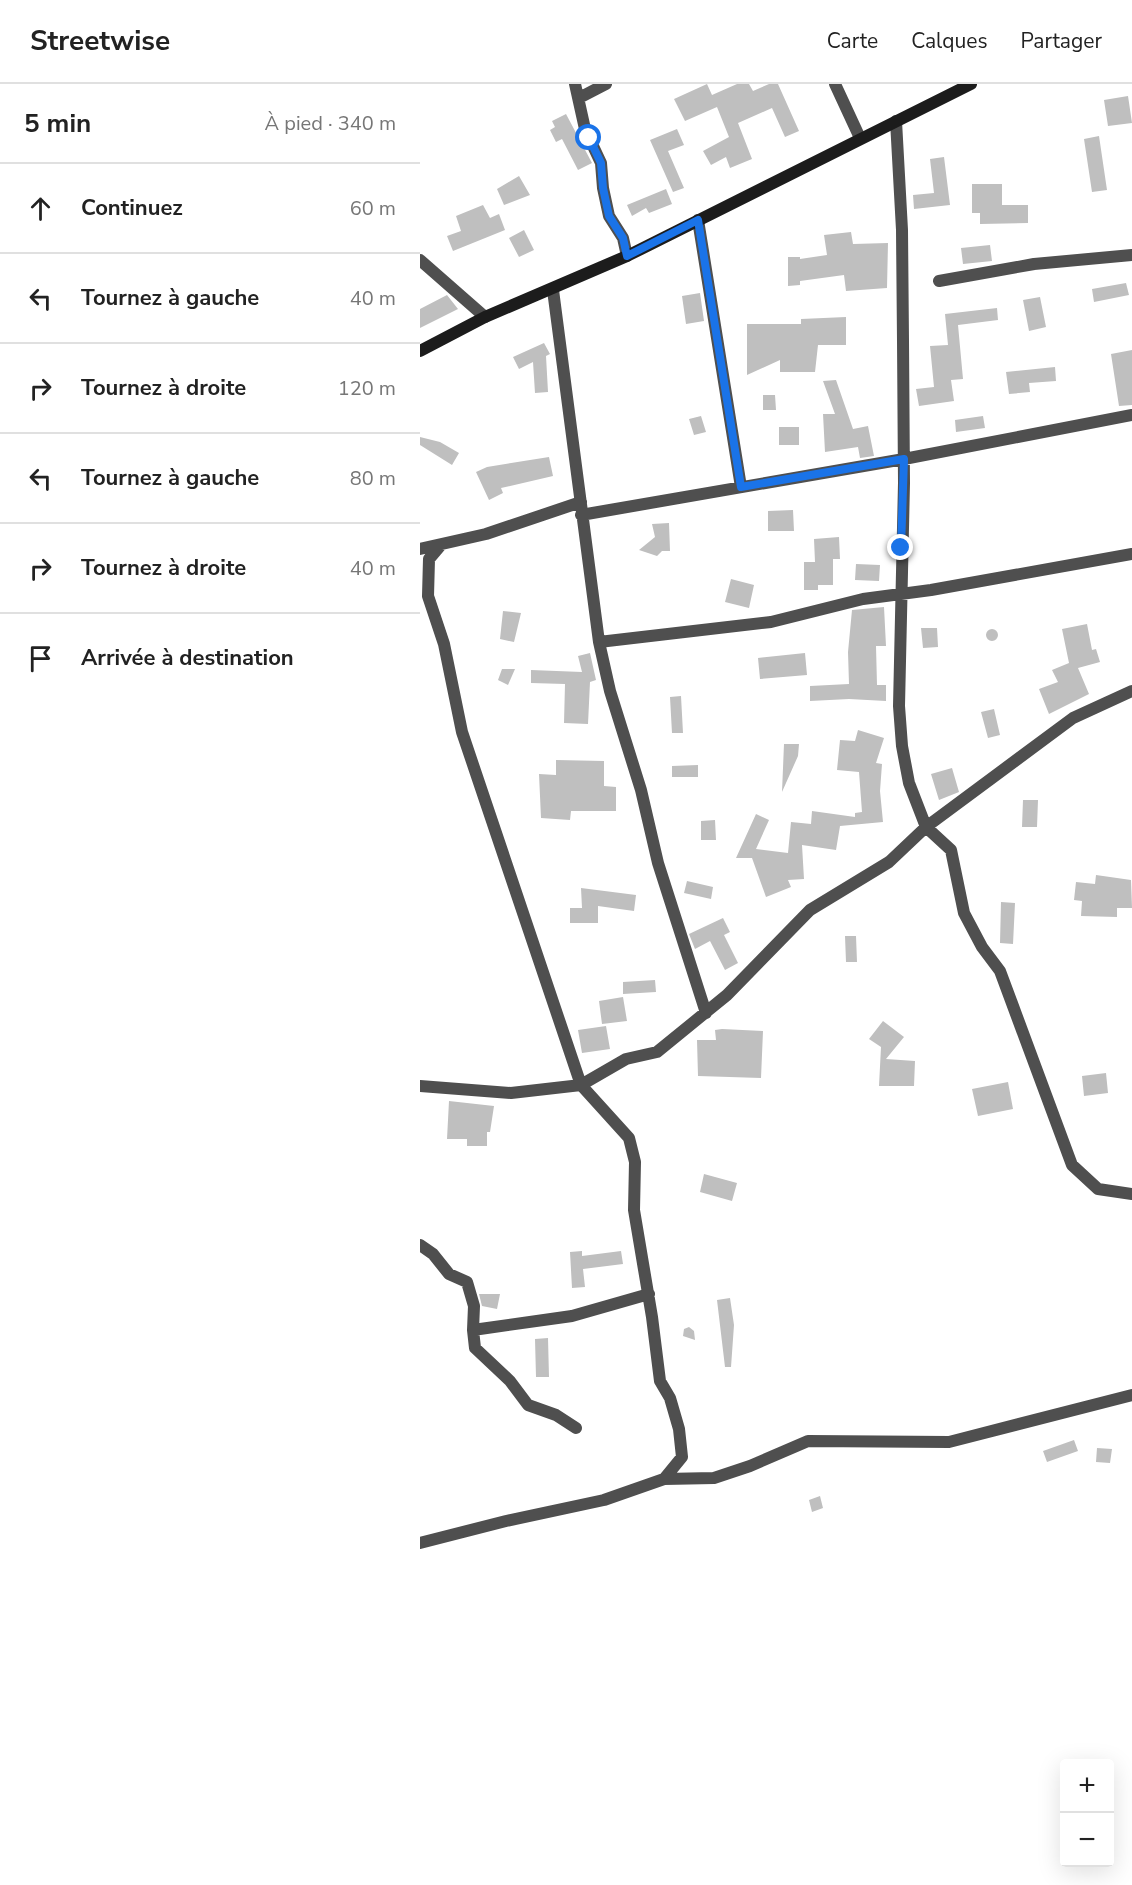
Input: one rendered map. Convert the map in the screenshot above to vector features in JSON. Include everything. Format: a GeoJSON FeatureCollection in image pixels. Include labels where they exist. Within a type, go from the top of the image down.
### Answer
{"type":"FeatureCollection","features":[{"type":"Feature","properties":{"kind":"street"},"geometry":{"type":"LineString","coordinates":[[575,84],[585,129],[601,163],[609,216],[623,238],[627,256]]}},
{"type":"Feature","properties":{"kind":"street"},"geometry":{"type":"LineString","coordinates":[[579,98],[606,84]]}},
{"type":"Feature","properties":{"kind":"street"},"geometry":{"type":"LineString","coordinates":[[835,84],[860,138]]}},
{"type":"Feature","properties":{"kind":"street"},"geometry":{"type":"LineString","coordinates":[[420,351],[485,318],[627,256],[971,84]]}},
{"type":"Feature","properties":{"kind":"street"},"geometry":{"type":"LineString","coordinates":[[896,121],[902,230],[904,459],[899,705],[902,746],[909,783],[926,827],[951,850],[964,913],[982,947],[1000,971],[1072,1165],[1098,1189],[1132,1194]]}},
{"type":"Feature","properties":{"kind":"street"},"geometry":{"type":"LineString","coordinates":[[698,220],[741,487]]}},
{"type":"Feature","properties":{"kind":"street"},"geometry":{"type":"LineString","coordinates":[[939,281],[1035,264],[1132,255]]}},
{"type":"Feature","properties":{"kind":"street"},"geometry":{"type":"LineString","coordinates":[[420,260],[485,318]]}},
{"type":"Feature","properties":{"kind":"street"},"geometry":{"type":"LineString","coordinates":[[553,290],[599,642],[610,691],[641,790],[658,863],[706,1013]]}},
{"type":"Feature","properties":{"kind":"street"},"geometry":{"type":"LineString","coordinates":[[420,549],[440,546],[452,540],[580,509],[741,487],[1132,416]]}},
{"type":"Feature","properties":{"kind":"street"},"geometry":{"type":"LineString","coordinates":[[440,546],[429,560],[428,596],[444,644],[462,732],[581,1085],[629,1138],[635,1162],[634,1210],[649,1294],[660,1381],[670,1398],[679,1429],[682,1457],[664,1479]]}},
{"type":"Feature","properties":{"kind":"street"},"geometry":{"type":"LineString","coordinates":[[599,642],[771,622],[863,599],[931,590],[1132,554]]}},
{"type":"Feature","properties":{"kind":"street"},"geometry":{"type":"LineString","coordinates":[[420,1086],[511,1093],[581,1085],[626,1059],[657,1052],[706,1013],[810,910],[889,862],[926,827],[1073,718],[1129,695]]}},
{"type":"Feature","properties":{"kind":"street"},"geometry":{"type":"LineString","coordinates":[[420,1245],[433,1254],[449,1274],[467,1282],[474,1306],[473,1330],[476,1348],[528,1404],[556,1415],[576,1428]]}},
{"type":"Feature","properties":{"kind":"street"},"geometry":{"type":"LineString","coordinates":[[473,1330],[572,1316],[649,1294]]}},
{"type":"Feature","properties":{"kind":"street"},"geometry":{"type":"LineString","coordinates":[[420,1543],[506,1521],[604,1500],[664,1479],[714,1478],[750,1466],[808,1441],[949,1442],[1132,1395]]}},
{"type":"Feature","properties":{"kind":"building"},"geometry":{"type":"Polygon","coordinates":[[[707,84],[712,95],[737,84],[749,84],[753,91],[769,84],[778,84],[799,131],[785,137],[772,108],[738,123],[752,159],[730,168],[726,157],[711,165],[703,151],[729,137],[717,107],[685,121],[674,99],[707,84]]]}},
{"type":"Feature","properties":{"kind":"building"},"geometry":{"type":"Polygon","coordinates":[[[1128,96],[1132,123],[1108,126],[1104,100],[1128,96]]]}},
{"type":"Feature","properties":{"kind":"building"},"geometry":{"type":"Polygon","coordinates":[[[566,114],[592,163],[578,170],[562,139],[556,142],[550,130],[555,127],[552,121],[566,114]]]}},
{"type":"Feature","properties":{"kind":"building"},"geometry":{"type":"Polygon","coordinates":[[[677,129],[684,145],[668,151],[684,188],[673,192],[650,140],[677,129]]]}},
{"type":"Feature","properties":{"kind":"building"},"geometry":{"type":"Polygon","coordinates":[[[1099,136],[1107,190],[1092,192],[1084,139],[1099,136]]]}},
{"type":"Feature","properties":{"kind":"building"},"geometry":{"type":"Polygon","coordinates":[[[944,157],[950,205],[914,209],[913,195],[934,193],[930,159],[944,157]]]}},
{"type":"Feature","properties":{"kind":"building"},"geometry":{"type":"Polygon","coordinates":[[[519,176],[530,195],[504,205],[497,189],[519,176]]]}},
{"type":"Feature","properties":{"kind":"building"},"geometry":{"type":"Polygon","coordinates":[[[972,184],[1002,184],[1002,205],[1028,205],[1028,223],[980,224],[980,213],[972,213],[972,184]]]}},
{"type":"Feature","properties":{"kind":"building"},"geometry":{"type":"Polygon","coordinates":[[[666,189],[672,204],[649,213],[646,208],[632,216],[627,205],[666,189]]]}},
{"type":"Feature","properties":{"kind":"building"},"geometry":{"type":"Polygon","coordinates":[[[483,205],[490,218],[499,214],[505,230],[453,251],[447,236],[461,231],[456,216],[483,205]]]}},
{"type":"Feature","properties":{"kind":"building"},"geometry":{"type":"Polygon","coordinates":[[[524,230],[534,250],[519,257],[509,238],[524,230]]]}},
{"type":"Feature","properties":{"kind":"building"},"geometry":{"type":"Polygon","coordinates":[[[851,232],[853,244],[888,243],[887,288],[846,291],[844,275],[800,281],[800,285],[788,286],[788,257],[800,257],[800,259],[827,255],[824,235],[851,232]]]}},
{"type":"Feature","properties":{"kind":"building"},"geometry":{"type":"Polygon","coordinates":[[[990,245],[992,261],[963,264],[961,248],[990,245]]]}},
{"type":"Feature","properties":{"kind":"building"},"geometry":{"type":"Polygon","coordinates":[[[1126,283],[1129,295],[1094,302],[1092,289],[1126,283]]]}},
{"type":"Feature","properties":{"kind":"building"},"geometry":{"type":"Polygon","coordinates":[[[700,293],[704,321],[686,324],[682,296],[700,293]]]}},
{"type":"Feature","properties":{"kind":"building"},"geometry":{"type":"Polygon","coordinates":[[[447,295],[458,309],[420,328],[420,309],[447,295]]]}},
{"type":"Feature","properties":{"kind":"building"},"geometry":{"type":"Polygon","coordinates":[[[1040,297],[1046,327],[1029,331],[1023,300],[1040,297]]]}},
{"type":"Feature","properties":{"kind":"building"},"geometry":{"type":"Polygon","coordinates":[[[997,308],[998,320],[958,325],[963,379],[951,380],[954,401],[919,406],[916,389],[934,387],[930,346],[948,345],[945,314],[997,308]]]}},
{"type":"Feature","properties":{"kind":"building"},"geometry":{"type":"Polygon","coordinates":[[[846,317],[846,345],[818,345],[815,372],[780,372],[780,360],[747,375],[747,324],[801,324],[801,319],[846,317]]]}},
{"type":"Feature","properties":{"kind":"building"},"geometry":{"type":"Polygon","coordinates":[[[544,343],[550,354],[546,356],[548,392],[535,393],[533,362],[519,369],[513,357],[544,343]]]}},
{"type":"Feature","properties":{"kind":"building"},"geometry":{"type":"Polygon","coordinates":[[[1132,350],[1132,405],[1119,406],[1111,354],[1132,350]]]}},
{"type":"Feature","properties":{"kind":"building"},"geometry":{"type":"Polygon","coordinates":[[[1055,367],[1056,381],[1029,383],[1030,392],[1009,394],[1006,372],[1055,367]]]}},
{"type":"Feature","properties":{"kind":"building"},"geometry":{"type":"Polygon","coordinates":[[[836,380],[853,429],[868,426],[874,456],[860,458],[858,447],[825,452],[823,414],[835,414],[823,381],[836,380]]]}},
{"type":"Feature","properties":{"kind":"building"},"geometry":{"type":"Polygon","coordinates":[[[763,395],[775,395],[776,410],[763,410],[763,395]]]}},
{"type":"Feature","properties":{"kind":"building"},"geometry":{"type":"Polygon","coordinates":[[[701,416],[706,432],[694,435],[689,419],[701,416]]]}},
{"type":"Feature","properties":{"kind":"building"},"geometry":{"type":"Polygon","coordinates":[[[983,416],[985,428],[956,432],[955,420],[983,416]]]}},
{"type":"Feature","properties":{"kind":"building"},"geometry":{"type":"Polygon","coordinates":[[[779,427],[799,427],[799,445],[779,445],[779,427]]]}},
{"type":"Feature","properties":{"kind":"building"},"geometry":{"type":"Polygon","coordinates":[[[420,437],[440,442],[459,453],[452,465],[420,445],[420,437]]]}},
{"type":"Feature","properties":{"kind":"building"},"geometry":{"type":"Polygon","coordinates":[[[549,457],[553,476],[501,488],[503,493],[489,500],[476,472],[487,467],[549,457]]]}},
{"type":"Feature","properties":{"kind":"building"},"geometry":{"type":"Polygon","coordinates":[[[793,510],[794,531],[768,531],[768,511],[793,510]]]}},
{"type":"Feature","properties":{"kind":"building"},"geometry":{"type":"Polygon","coordinates":[[[669,523],[670,551],[662,551],[657,556],[639,550],[655,537],[652,524],[669,523]]]}},
{"type":"Feature","properties":{"kind":"building"},"geometry":{"type":"Polygon","coordinates":[[[839,537],[840,559],[833,559],[833,585],[818,585],[818,590],[804,590],[804,562],[815,562],[814,539],[839,537]]]}},
{"type":"Feature","properties":{"kind":"building"},"geometry":{"type":"Polygon","coordinates":[[[856,564],[880,565],[879,581],[855,580],[856,564]]]}},
{"type":"Feature","properties":{"kind":"building"},"geometry":{"type":"Polygon","coordinates":[[[731,579],[754,585],[749,608],[725,602],[731,579]]]}},
{"type":"Feature","properties":{"kind":"building"},"geometry":{"type":"Polygon","coordinates":[[[884,607],[886,646],[876,646],[877,685],[886,685],[886,701],[849,699],[810,701],[810,686],[849,684],[848,652],[852,610],[884,607]]]}},
{"type":"Feature","properties":{"kind":"building"},"geometry":{"type":"Polygon","coordinates":[[[503,611],[521,613],[514,642],[500,639],[503,611]]]}},
{"type":"Feature","properties":{"kind":"building"},"geometry":{"type":"Polygon","coordinates":[[[1087,624],[1092,650],[1096,649],[1100,662],[1078,668],[1089,694],[1049,714],[1039,689],[1058,682],[1052,670],[1069,663],[1062,629],[1087,624]]]}},
{"type":"Feature","properties":{"kind":"building"},"geometry":{"type":"Polygon","coordinates":[[[921,628],[937,628],[938,647],[923,648],[921,628]]]}},
{"type":"Feature","properties":{"kind":"building"},"geometry":{"type":"Polygon","coordinates":[[[994,629],[998,635],[994,641],[990,641],[986,633],[994,629]]]}},
{"type":"Feature","properties":{"kind":"building"},"geometry":{"type":"Polygon","coordinates":[[[590,653],[596,680],[590,682],[588,724],[564,723],[565,684],[531,683],[531,670],[582,672],[578,656],[590,653]]]}},
{"type":"Feature","properties":{"kind":"building"},"geometry":{"type":"Polygon","coordinates":[[[805,653],[807,675],[760,679],[758,658],[805,653]]]}},
{"type":"Feature","properties":{"kind":"building"},"geometry":{"type":"Polygon","coordinates":[[[502,669],[515,669],[508,685],[498,680],[502,669]]]}},
{"type":"Feature","properties":{"kind":"building"},"geometry":{"type":"Polygon","coordinates":[[[681,696],[683,733],[672,733],[670,697],[681,696]]]}},
{"type":"Feature","properties":{"kind":"building"},"geometry":{"type":"Polygon","coordinates":[[[994,709],[1000,735],[988,738],[981,712],[994,709]]]}},
{"type":"Feature","properties":{"kind":"building"},"geometry":{"type":"Polygon","coordinates":[[[858,730],[884,738],[876,763],[882,764],[880,791],[883,822],[840,826],[836,850],[802,845],[804,879],[788,880],[791,887],[766,897],[752,858],[736,858],[756,814],[769,820],[756,849],[788,853],[791,822],[811,824],[812,811],[855,817],[855,813],[862,812],[859,772],[837,770],[840,740],[855,741],[858,730]]]}},
{"type":"Feature","properties":{"kind":"building"},"geometry":{"type":"Polygon","coordinates":[[[784,744],[799,744],[798,756],[782,792],[784,744]]]}},
{"type":"Feature","properties":{"kind":"building"},"geometry":{"type":"Polygon","coordinates":[[[556,760],[604,761],[604,786],[616,787],[616,811],[571,811],[570,820],[541,818],[539,774],[556,775],[556,760]]]}},
{"type":"Feature","properties":{"kind":"building"},"geometry":{"type":"Polygon","coordinates":[[[698,765],[698,777],[672,777],[672,766],[698,765]]]}},
{"type":"Feature","properties":{"kind":"building"},"geometry":{"type":"Polygon","coordinates":[[[952,768],[959,792],[939,800],[931,774],[952,768]]]}},
{"type":"Feature","properties":{"kind":"building"},"geometry":{"type":"Polygon","coordinates":[[[1023,800],[1038,800],[1037,827],[1022,827],[1023,800]]]}},
{"type":"Feature","properties":{"kind":"building"},"geometry":{"type":"Polygon","coordinates":[[[715,820],[716,840],[701,840],[701,821],[715,820]]]}},
{"type":"Feature","properties":{"kind":"building"},"geometry":{"type":"Polygon","coordinates":[[[1096,875],[1131,880],[1132,908],[1117,908],[1117,917],[1081,916],[1082,901],[1074,900],[1076,882],[1095,884],[1096,875]]]}},
{"type":"Feature","properties":{"kind":"building"},"geometry":{"type":"Polygon","coordinates":[[[687,881],[713,887],[711,899],[684,893],[687,881]]]}},
{"type":"Feature","properties":{"kind":"building"},"geometry":{"type":"Polygon","coordinates":[[[581,888],[636,895],[634,911],[598,906],[598,923],[570,923],[570,908],[582,908],[581,888]]]}},
{"type":"Feature","properties":{"kind":"building"},"geometry":{"type":"Polygon","coordinates":[[[1001,902],[1015,903],[1013,944],[1000,943],[1001,902]]]}},
{"type":"Feature","properties":{"kind":"building"},"geometry":{"type":"Polygon","coordinates":[[[723,918],[730,932],[724,935],[738,963],[725,970],[710,941],[695,949],[689,934],[723,918]]]}},
{"type":"Feature","properties":{"kind":"building"},"geometry":{"type":"Polygon","coordinates":[[[845,936],[856,936],[857,962],[846,962],[845,936]]]}},
{"type":"Feature","properties":{"kind":"building"},"geometry":{"type":"Polygon","coordinates":[[[655,980],[656,992],[623,994],[623,982],[655,980]]]}},
{"type":"Feature","properties":{"kind":"building"},"geometry":{"type":"Polygon","coordinates":[[[623,997],[627,1021],[602,1024],[599,1001],[623,997]]]}},
{"type":"Feature","properties":{"kind":"building"},"geometry":{"type":"Polygon","coordinates":[[[883,1021],[904,1037],[886,1059],[915,1061],[914,1086],[879,1086],[881,1047],[869,1039],[883,1021]]]}},
{"type":"Feature","properties":{"kind":"building"},"geometry":{"type":"Polygon","coordinates":[[[606,1026],[610,1049],[582,1053],[578,1030],[606,1026]]]}},
{"type":"Feature","properties":{"kind":"building"},"geometry":{"type":"Polygon","coordinates":[[[715,1030],[763,1031],[761,1078],[698,1076],[697,1040],[716,1040],[715,1030]]]}},
{"type":"Feature","properties":{"kind":"building"},"geometry":{"type":"Polygon","coordinates":[[[1106,1073],[1108,1093],[1084,1096],[1082,1076],[1106,1073]]]}},
{"type":"Feature","properties":{"kind":"building"},"geometry":{"type":"Polygon","coordinates":[[[1008,1082],[1013,1109],[978,1116],[972,1089],[1008,1082]]]}},
{"type":"Feature","properties":{"kind":"building"},"geometry":{"type":"Polygon","coordinates":[[[449,1101],[494,1106],[490,1132],[487,1132],[487,1146],[467,1146],[467,1139],[447,1139],[449,1101]]]}},
{"type":"Feature","properties":{"kind":"building"},"geometry":{"type":"Polygon","coordinates":[[[704,1174],[737,1183],[732,1201],[700,1192],[704,1174]]]}},
{"type":"Feature","properties":{"kind":"building"},"geometry":{"type":"Polygon","coordinates":[[[582,1251],[582,1256],[621,1251],[623,1264],[583,1269],[585,1287],[572,1288],[570,1252],[582,1251]]]}},
{"type":"Feature","properties":{"kind":"building"},"geometry":{"type":"Polygon","coordinates":[[[479,1294],[500,1294],[497,1309],[482,1306],[479,1294]]]}},
{"type":"Feature","properties":{"kind":"building"},"geometry":{"type":"Polygon","coordinates":[[[730,1298],[734,1325],[731,1367],[725,1367],[717,1300],[730,1298]]]}},
{"type":"Feature","properties":{"kind":"building"},"geometry":{"type":"Polygon","coordinates":[[[689,1327],[694,1331],[695,1340],[683,1336],[684,1329],[689,1327]]]}},
{"type":"Feature","properties":{"kind":"building"},"geometry":{"type":"Polygon","coordinates":[[[548,1338],[549,1377],[536,1377],[535,1339],[548,1338]]]}},
{"type":"Feature","properties":{"kind":"building"},"geometry":{"type":"Polygon","coordinates":[[[1074,1440],[1078,1451],[1047,1462],[1043,1451],[1074,1440]]]}},
{"type":"Feature","properties":{"kind":"building"},"geometry":{"type":"Polygon","coordinates":[[[1097,1448],[1112,1449],[1110,1463],[1096,1462],[1097,1448]]]}},
{"type":"Feature","properties":{"kind":"building"},"geometry":{"type":"Polygon","coordinates":[[[820,1496],[823,1508],[812,1512],[809,1500],[820,1496]]]}},
{"type":"Feature","properties":{"kind":"route"},"geometry":{"type":"LineString","coordinates":[[589,138],[601,163],[609,216],[623,238],[627,256],[698,220],[741,487],[904,459],[901,548]]}}]}
